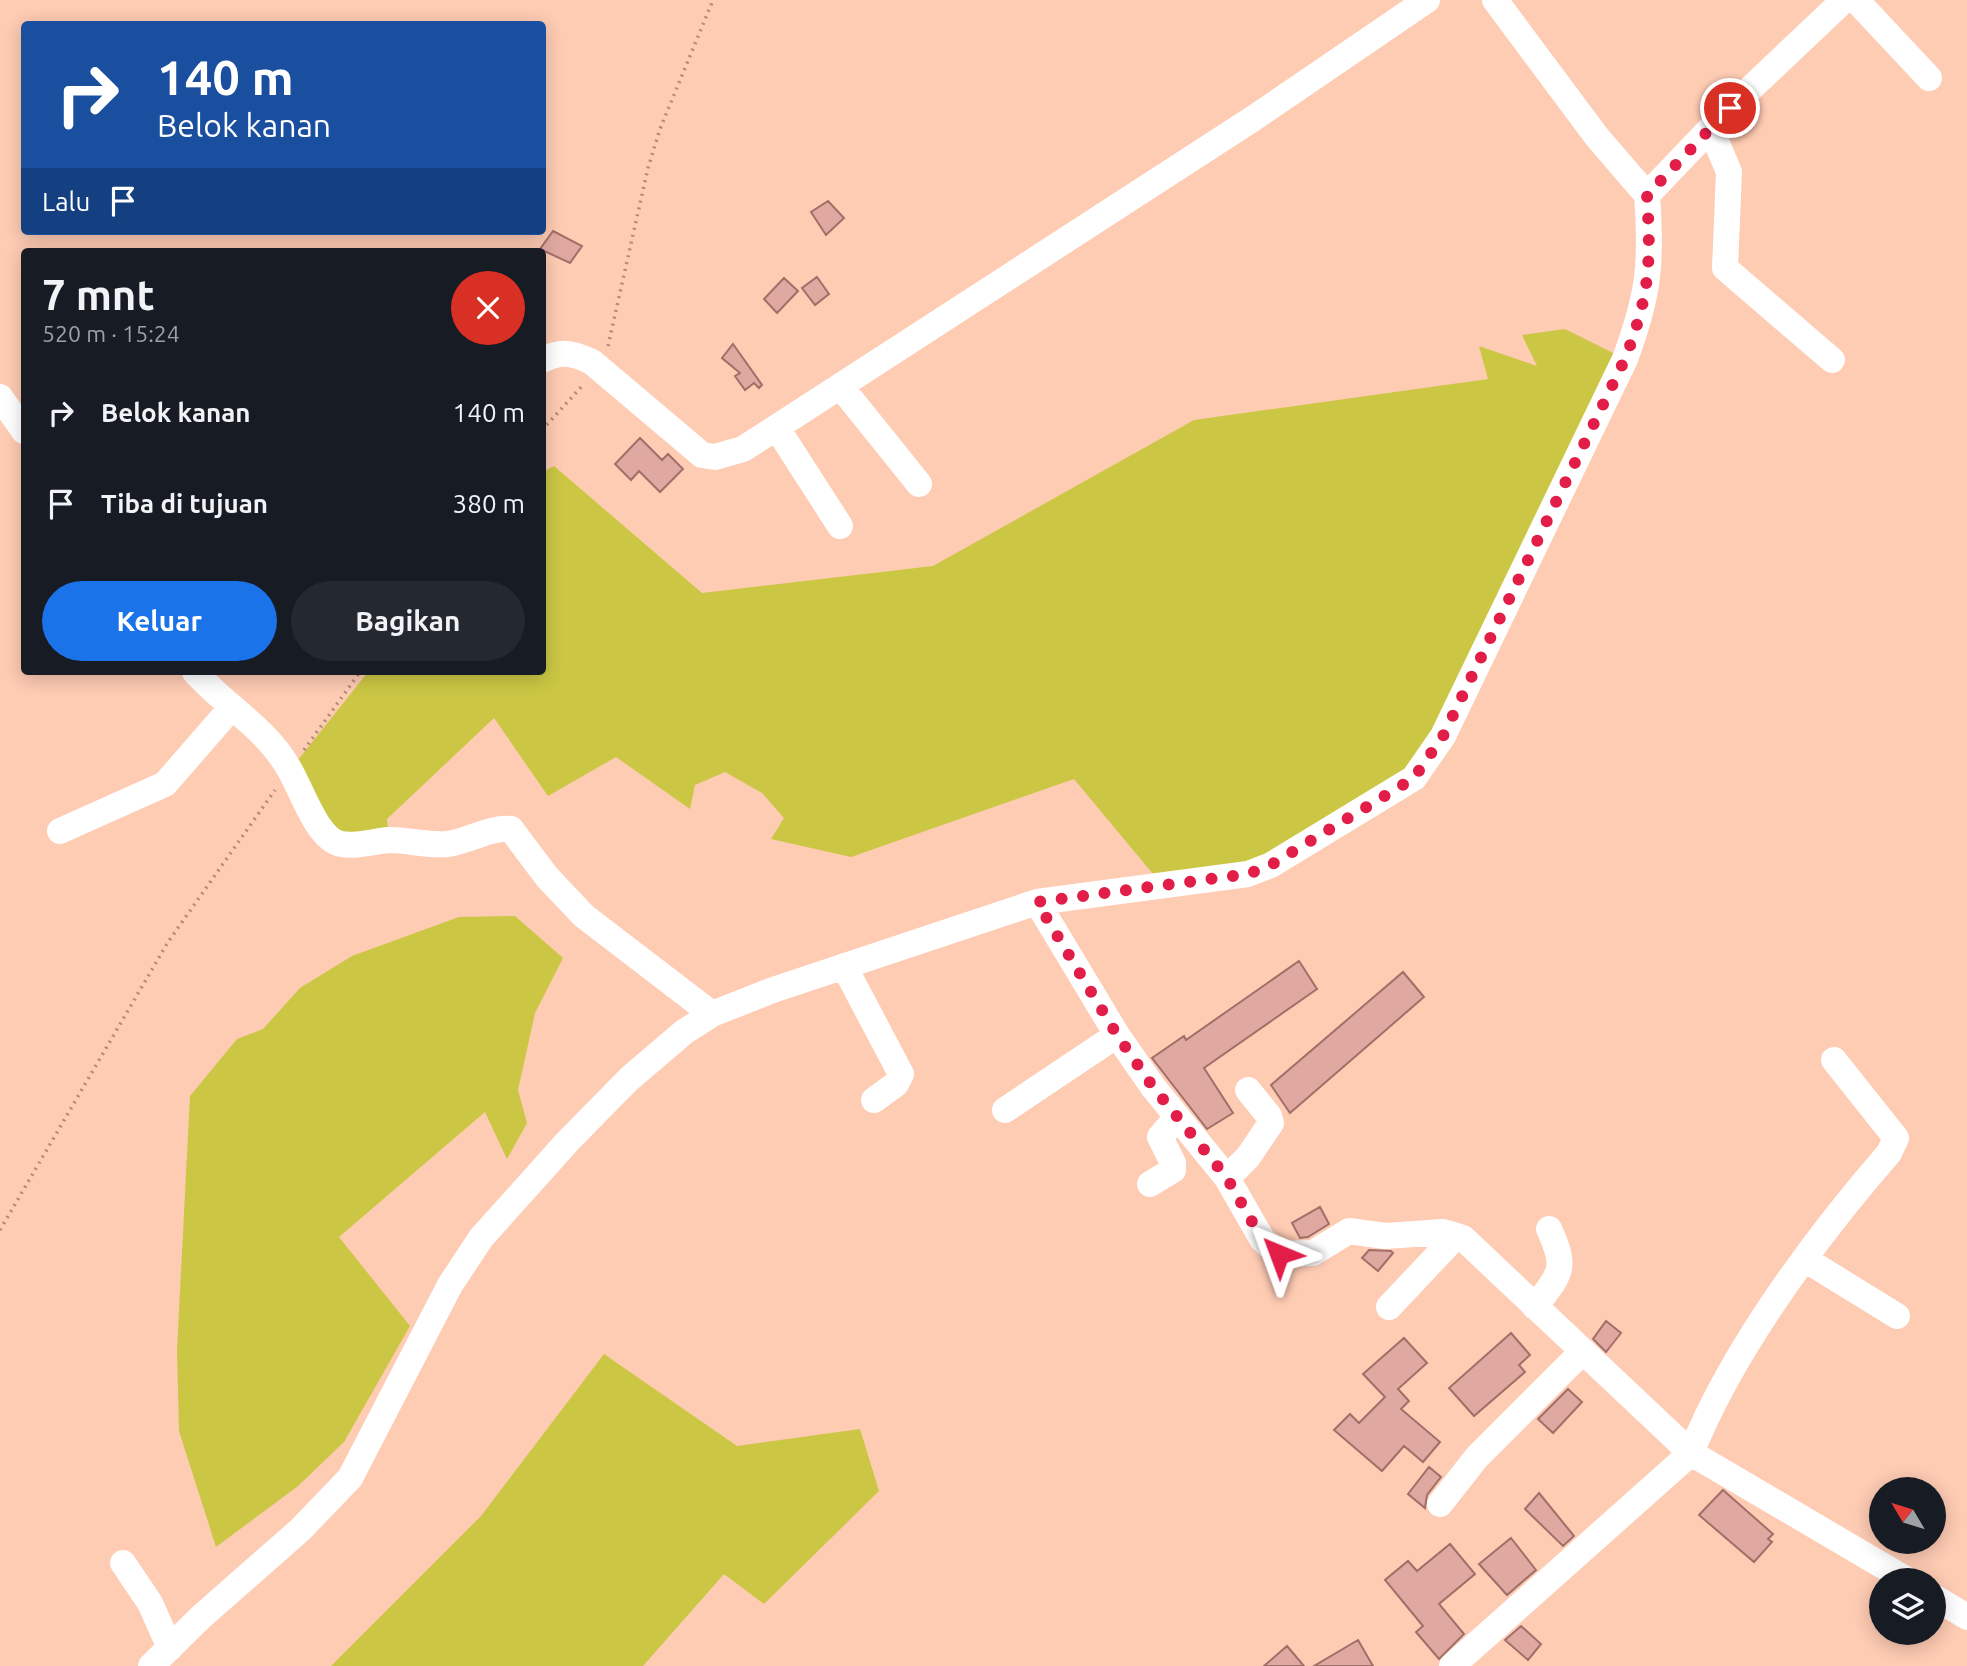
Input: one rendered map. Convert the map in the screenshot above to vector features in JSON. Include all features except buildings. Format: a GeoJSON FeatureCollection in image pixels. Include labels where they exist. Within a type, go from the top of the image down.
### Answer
{"type":"FeatureCollection","features":[{"type":"Feature","properties":{"kind":"street"},"geometry":{"type":"LineString","coordinates":[[546,358],[558,352],[588,361],[702,455],[715,457],[743,449],[1254,118],[1427,0]]}},
{"type":"Feature","properties":{"kind":"street"},"geometry":{"type":"LineString","coordinates":[[161,1657],[300,1530],[350,1478],[450,1285],[481,1238],[568,1140],[629,1079],[684,1032],[712,1014],[844,966],[1037,902],[1248,874],[1293,852],[1401,787],[1420,772],[1443,736],[1625,359],[1640,318],[1649,280],[1647,195],[1597,138],[1495,0]]}},
{"type":"Feature","properties":{"kind":"street"},"geometry":{"type":"LineString","coordinates":[[1647,195],[1844,0]]}},
{"type":"Feature","properties":{"kind":"street"},"geometry":{"type":"LineString","coordinates":[[1856,0],[1929,78]]}},
{"type":"Feature","properties":{"kind":"street"},"geometry":{"type":"LineString","coordinates":[[1711,129],[1729,172],[1725,268],[1832,360]]}},
{"type":"Feature","properties":{"kind":"street"},"geometry":{"type":"LineString","coordinates":[[841,387],[919,484]]}},
{"type":"Feature","properties":{"kind":"street"},"geometry":{"type":"LineString","coordinates":[[0,397],[21,427]]}},
{"type":"Feature","properties":{"kind":"street"},"geometry":{"type":"LineString","coordinates":[[777,428],[840,526]]}},
{"type":"Feature","properties":{"kind":"street"},"geometry":{"type":"LineString","coordinates":[[198,675],[254,724],[284,760],[324,835],[340,844],[389,840],[448,844],[493,831],[511,829],[547,877],[583,916],[712,1014]]}},
{"type":"Feature","properties":{"kind":"street"},"geometry":{"type":"LineString","coordinates":[[60,831],[165,783],[232,707]]}},
{"type":"Feature","properties":{"kind":"street"},"geometry":{"type":"LineString","coordinates":[[1037,902],[1117,1035],[1227,1178],[1262,1239],[1279,1254],[1312,1253],[1349,1231],[1385,1236],[1443,1231],[1456,1236],[1502,1273],[1691,1454],[1886,1568]]}},
{"type":"Feature","properties":{"kind":"street"},"geometry":{"type":"LineString","coordinates":[[844,966],[901,1074],[896,1084],[874,1100]]}},
{"type":"Feature","properties":{"kind":"street"},"geometry":{"type":"LineString","coordinates":[[1005,1110],[1117,1035]]}},
{"type":"Feature","properties":{"kind":"street"},"geometry":{"type":"LineString","coordinates":[[1452,1666],[1691,1454],[1706,1416],[1779,1296],[1889,1153],[1896,1139],[1834,1060]]}},
{"type":"Feature","properties":{"kind":"street"},"geometry":{"type":"LineString","coordinates":[[1227,1178],[1248,1157],[1271,1123],[1269,1116],[1248,1090]]}},
{"type":"Feature","properties":{"kind":"street"},"geometry":{"type":"LineString","coordinates":[[1150,1184],[1173,1170],[1173,1163],[1160,1138],[1177,1116]]}},
{"type":"Feature","properties":{"kind":"street"},"geometry":{"type":"LineString","coordinates":[[1535,1307],[1561,1266],[1561,1254],[1549,1229]]}},
{"type":"Feature","properties":{"kind":"street"},"geometry":{"type":"LineString","coordinates":[[1389,1307],[1456,1236]]}},
{"type":"Feature","properties":{"kind":"street"},"geometry":{"type":"LineString","coordinates":[[1806,1260],[1897,1316]]}},
{"type":"Feature","properties":{"kind":"street"},"geometry":{"type":"LineString","coordinates":[[1440,1504],[1477,1457],[1583,1351]]}},
{"type":"Feature","properties":{"kind":"street"},"geometry":{"type":"LineString","coordinates":[[123,1563],[150,1604],[161,1657]]}},
{"type":"Feature","properties":{"kind":"street"},"geometry":{"type":"LineString","coordinates":[[1946,1604],[1966,1615]]}},
{"type":"Feature","properties":{"kind":"path"},"geometry":{"type":"LineString","coordinates":[[546,424],[588,361],[609,343],[648,168],[660,130],[713,0]]}},
{"type":"Feature","properties":{"kind":"path"},"geometry":{"type":"LineString","coordinates":[[0,1230],[168,942],[284,760],[357,675]]}},
{"type":"Feature","properties":{"kind":"shaded area"},"geometry":{"type":"Polygon","coordinates":[[[1565,329],[1625,359],[1425,766],[1271,865],[1163,886],[1074,779],[851,857],[771,839],[784,818],[762,793],[725,772],[695,785],[690,809],[616,757],[548,796],[494,718],[387,819],[389,840],[332,841],[290,770],[366,675],[546,675],[546,470],[554,466],[702,593],[933,566],[1194,420],[1488,379],[1479,346],[1537,366],[1522,335],[1565,329]]]}},
{"type":"Feature","properties":{"kind":"shaded area"},"geometry":{"type":"Polygon","coordinates":[[[515,916],[563,958],[535,1013],[518,1090],[527,1123],[507,1159],[485,1112],[339,1237],[410,1326],[344,1442],[298,1486],[216,1547],[179,1431],[177,1350],[190,1096],[237,1039],[263,1029],[300,988],[352,956],[459,917],[515,916]]]}},
{"type":"Feature","properties":{"kind":"shaded area"},"geometry":{"type":"Polygon","coordinates":[[[604,1354],[737,1446],[860,1429],[879,1491],[764,1604],[724,1574],[643,1666],[331,1666],[481,1516],[604,1354]]]}},
{"type":"Feature","properties":{"kind":"route"},"geometry":{"type":"LineString","coordinates":[[1279,1254],[1262,1239],[1227,1178],[1153,1087],[1117,1035],[1037,902],[1248,874],[1271,865],[1401,787],[1425,766],[1443,736],[1625,359],[1640,318],[1649,280],[1647,195],[1730,108]]}}]}
